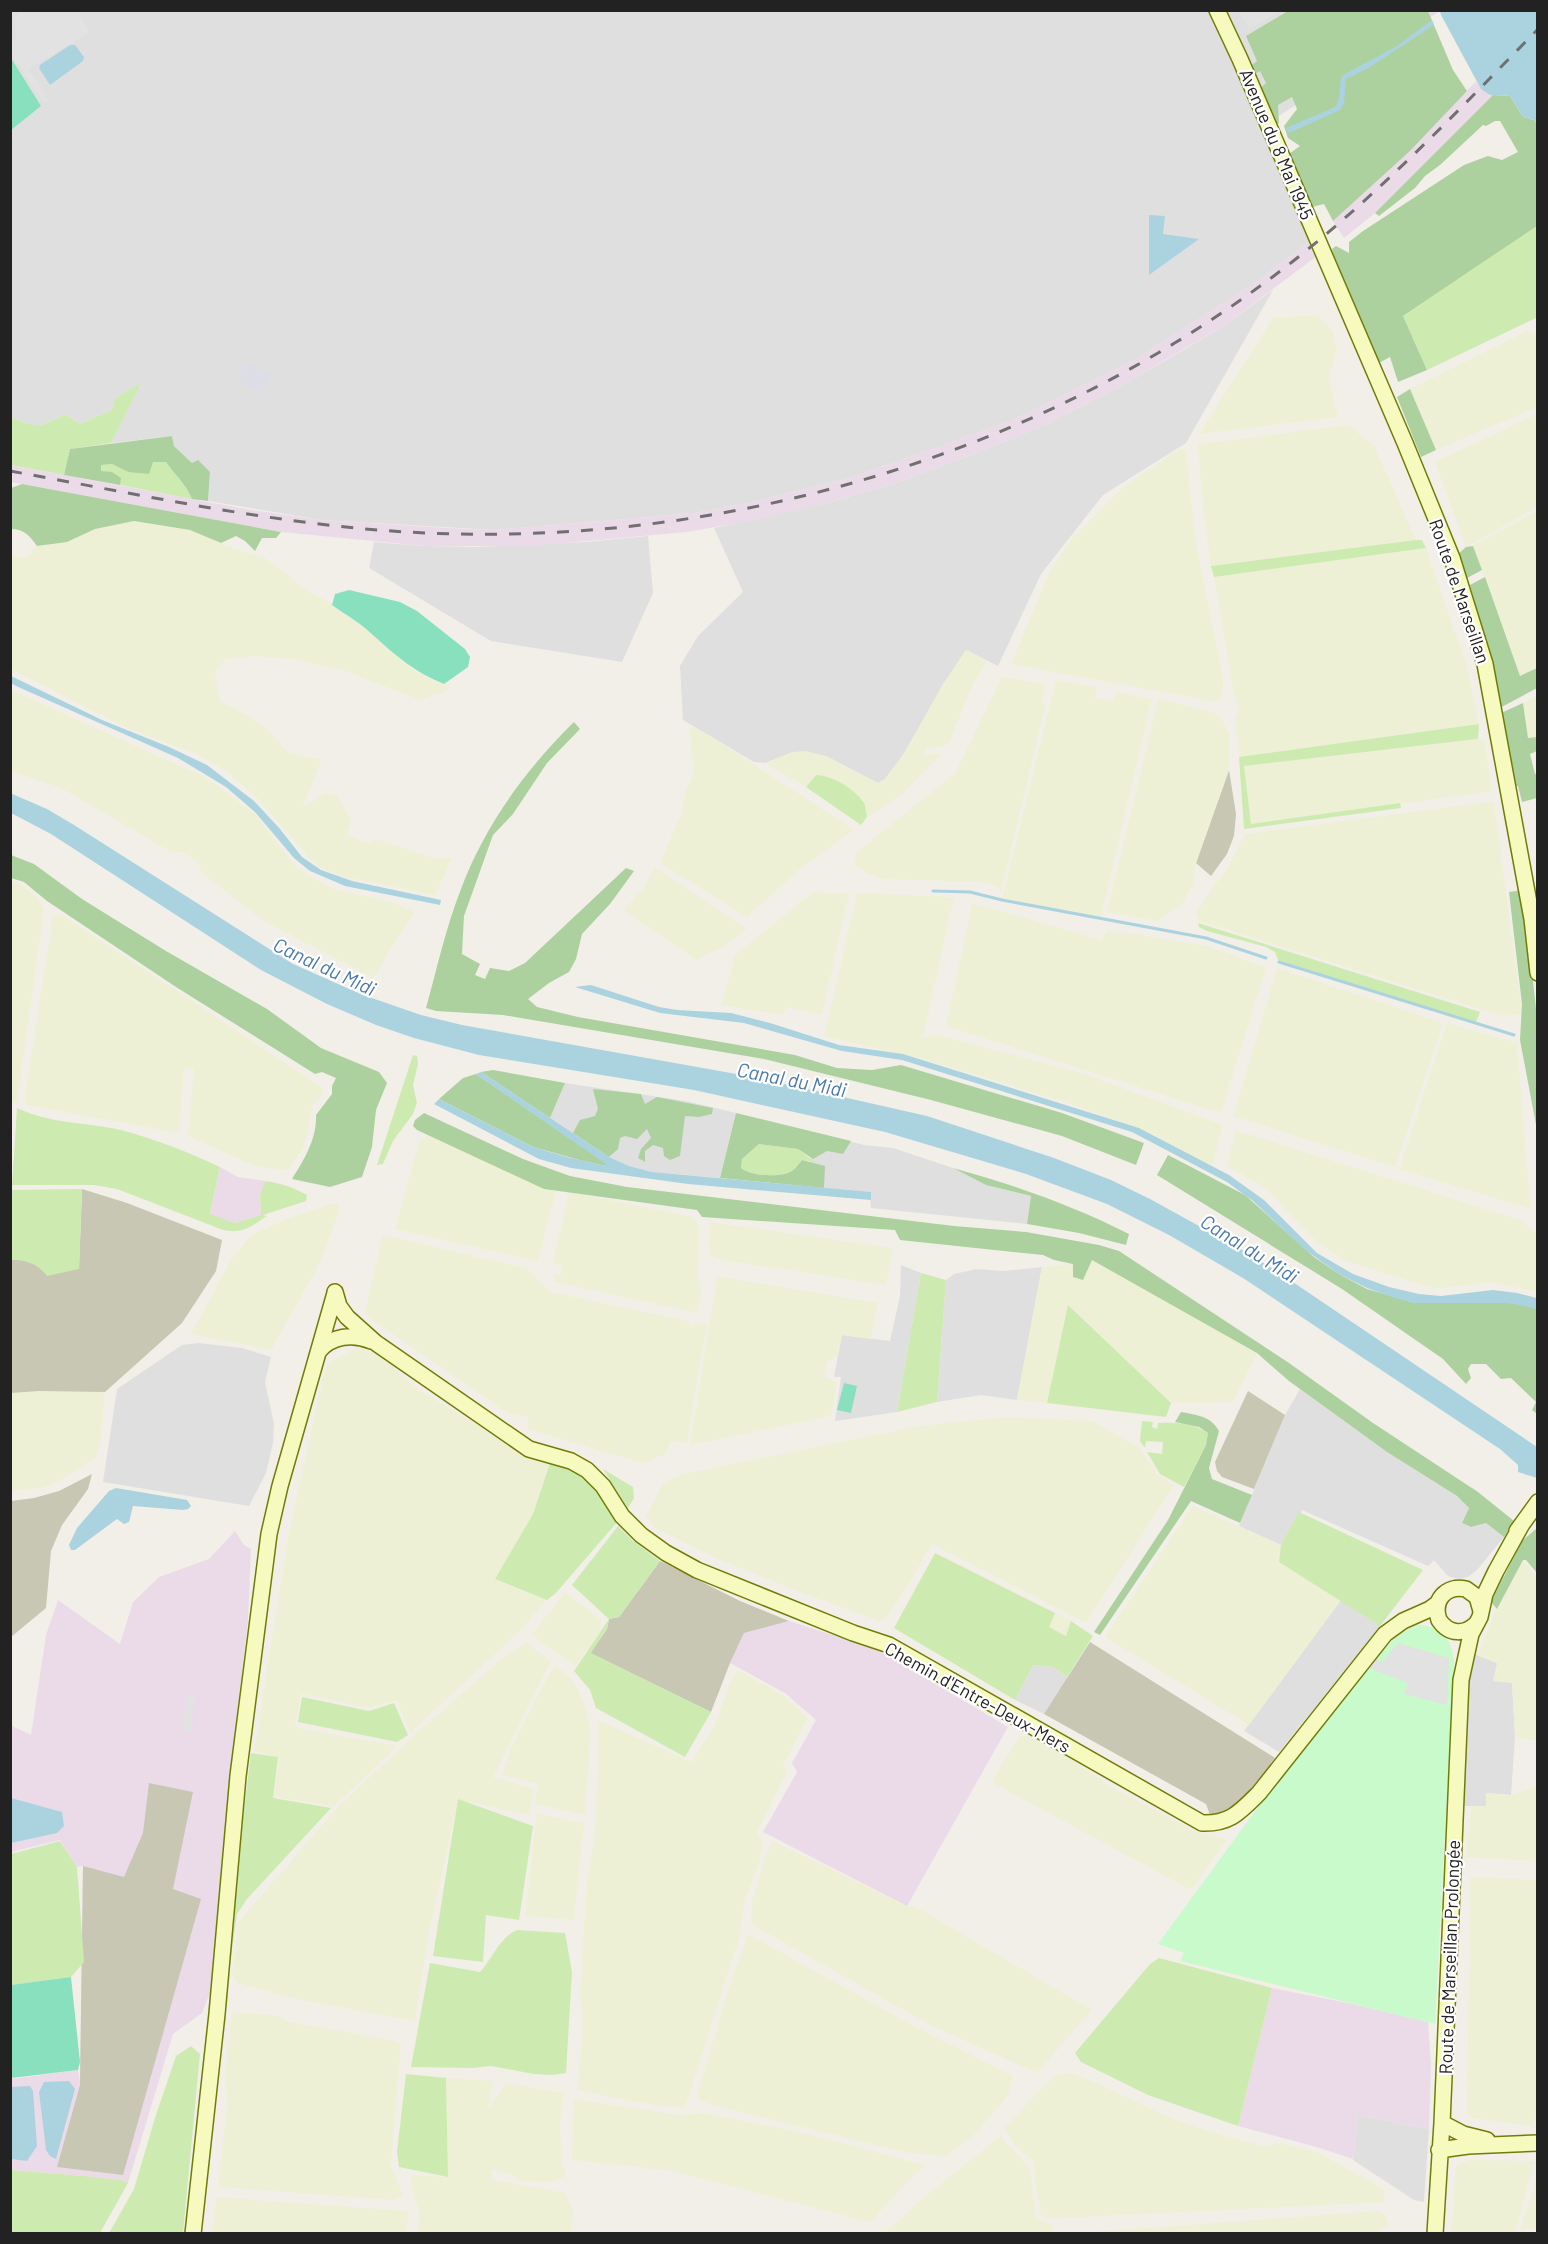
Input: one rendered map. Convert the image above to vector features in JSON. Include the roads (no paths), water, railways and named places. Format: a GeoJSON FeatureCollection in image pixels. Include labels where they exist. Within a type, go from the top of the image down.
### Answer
{"type":"FeatureCollection","features":[{"type":"Feature","properties":{"kind":"street","name":"Avenue du 8 Mai 1945"},"geometry":{"type":"LineString","coordinates":[[1217,10],[1313,229]]}},
{"type":"Feature","properties":{"kind":"street","name":"Avenue du 8 Mai 1945"},"geometry":{"type":"LineString","coordinates":[[1226,10],[1237,37],[1240,59]]}},
{"type":"Feature","properties":{"kind":"street","name":"Route de Marseillan"},"geometry":{"type":"LineString","coordinates":[[1313,229],[1452,558],[1485,663],[1532,919],[1538,973]]}},
{"type":"Feature","properties":{"kind":"street","name":"Chemin d'Entre-Deux-Mers"},"geometry":{"type":"LineString","coordinates":[[353,1333],[339,1306],[335,1292],[326,1324],[336,1335],[353,1333],[376,1343],[529,1449],[571,1461],[587,1470],[603,1486],[622,1516],[641,1535],[666,1553],[697,1570],[853,1633],[889,1645],[1202,1823],[1218,1824],[1241,1810],[1259,1793],[1385,1634],[1403,1621],[1438,1603]]}},
{"type":"Feature","properties":{"kind":"street"},"geometry":{"type":"LineString","coordinates":[[193,2234],[217,2014],[238,1776],[269,1534],[280,1486],[326,1324]]}},
{"type":"Feature","properties":{"kind":"street"},"geometry":{"type":"LineString","coordinates":[[319,1351],[333,1340],[353,1333]]}},
{"type":"Feature","properties":{"kind":"street","name":"Route de Marseillan Prolongée"},"geometry":{"type":"LineString","coordinates":[[1467,1589],[1486,1572],[1538,1502]]}},
{"type":"Feature","properties":{"kind":"street","name":"Route de Marseillan Prolongée"},"geometry":{"type":"LineString","coordinates":[[1461,1680],[1471,1634],[1496,1571],[1522,1524]]}},
{"type":"Feature","properties":{"kind":"street"},"geometry":{"type":"LineString","coordinates":[[1385,1634],[1403,1625],[1419,1622],[1446,1628],[1465,1631],[1479,1617],[1478,1597],[1467,1589],[1449,1590],[1442,1596],[1438,1603],[1437,1614],[1446,1628]]}},
{"type":"Feature","properties":{"kind":"street","name":"Route de Marseillan Prolongée"},"geometry":{"type":"LineString","coordinates":[[1435,2234],[1461,1680],[1456,1639],[1446,1628]]}},
{"type":"Feature","properties":{"kind":"street"},"geometry":{"type":"LineString","coordinates":[[1442,2123],[1475,2138],[1530,2143]]}},
{"type":"Feature","properties":{"kind":"street"},"geometry":{"type":"LineString","coordinates":[[1440,2150],[1468,2146],[1530,2143]]}},
{"type":"Feature","properties":{"kind":"water"},"geometry":{"type":"Polygon","coordinates":[[[1440,11],[1537,11],[1537,124],[1534,120],[1523,117],[1510,96],[1490,95],[1481,89],[1440,11]]]}},
{"type":"Feature","properties":{"kind":"water"},"geometry":{"type":"Polygon","coordinates":[[[1432,20],[1434,25],[1370,67],[1346,79],[1344,103],[1340,110],[1289,133],[1286,128],[1335,107],[1339,99],[1340,82],[1343,75],[1397,46],[1432,20]]]}},
{"type":"Feature","properties":{"kind":"water"},"geometry":{"type":"Polygon","coordinates":[[[70,45],[75,45],[84,57],[83,61],[50,85],[39,68],[40,65],[70,45]]]}},
{"type":"Feature","properties":{"kind":"water"},"geometry":{"type":"Polygon","coordinates":[[[1149,215],[1165,216],[1163,234],[1199,239],[1149,275],[1149,215]]]}},
{"type":"Feature","properties":{"kind":"water"},"geometry":{"type":"Polygon","coordinates":[[[11,676],[102,720],[207,765],[254,801],[302,857],[321,870],[352,881],[441,900],[440,905],[345,886],[310,871],[294,858],[255,812],[226,787],[178,758],[16,686],[11,683],[11,676]]]}},
{"type":"Feature","properties":{"kind":"water"},"geometry":{"type":"Polygon","coordinates":[[[10,793],[47,809],[74,825],[293,964],[363,995],[421,1015],[462,1025],[759,1078],[927,1116],[1054,1158],[1111,1180],[1150,1199],[1275,1270],[1537,1447],[1537,1478],[1518,1472],[1518,1465],[1500,1449],[1243,1278],[1169,1235],[1107,1204],[1026,1174],[885,1132],[694,1090],[479,1055],[414,1038],[376,1025],[327,1004],[261,970],[51,834],[11,813],[10,793]]]}},
{"type":"Feature","properties":{"kind":"water"},"geometry":{"type":"Polygon","coordinates":[[[591,985],[659,1007],[731,1013],[839,1045],[903,1054],[1139,1128],[1229,1175],[1264,1200],[1317,1253],[1353,1274],[1389,1287],[1419,1294],[1441,1296],[1493,1290],[1517,1293],[1537,1298],[1537,1309],[1510,1303],[1415,1303],[1367,1288],[1339,1274],[1304,1249],[1253,1201],[1227,1182],[1132,1132],[902,1060],[842,1051],[744,1023],[660,1013],[575,987],[591,985]]]}},
{"type":"Feature","properties":{"kind":"water"},"geometry":{"type":"Polygon","coordinates":[[[481,1072],[609,1157],[629,1166],[652,1172],[871,1192],[871,1200],[688,1184],[571,1168],[539,1159],[434,1104],[439,1099],[533,1147],[606,1166],[476,1074],[481,1072]]]}},
{"type":"Feature","properties":{"kind":"water"},"geometry":{"type":"Polygon","coordinates":[[[116,1488],[187,1500],[191,1506],[183,1510],[133,1506],[129,1522],[124,1524],[117,1519],[75,1550],[71,1550],[69,1545],[77,1528],[109,1491],[116,1488]]]}},
{"type":"Feature","properties":{"kind":"water"},"geometry":{"type":"Polygon","coordinates":[[[11,1798],[62,1812],[64,1826],[57,1833],[11,1843],[11,1798]]]}},
{"type":"Feature","properties":{"kind":"water"},"geometry":{"type":"Polygon","coordinates":[[[69,2081],[75,2089],[56,2159],[46,2150],[39,2092],[44,2082],[69,2081]]]}},
{"type":"Feature","properties":{"kind":"water"},"geometry":{"type":"Polygon","coordinates":[[[30,2086],[33,2091],[37,2146],[27,2161],[11,2159],[11,2087],[30,2086]]]}},
{"type":"Feature","properties":{"kind":"waterway"},"geometry":{"type":"LineString","coordinates":[[933,891],[970,892],[1206,938],[1266,958]]}},
{"type":"Feature","properties":{"kind":"waterway"},"geometry":{"type":"LineString","coordinates":[[1279,962],[1514,1035]]}},
{"type":"Feature","properties":{"kind":"railway"},"geometry":{"type":"LineString","coordinates":[[10,471],[286,520],[378,530],[500,534],[621,527],[742,509],[860,481],[975,442],[1087,392],[1192,332],[1292,262],[1357,207],[1419,150],[1538,29]]}},
{"type":"Feature","properties":{"kind":"water label","name":"Canal du Midi"},"geometry":{"type":"Point","coordinates":[325,966]}},
{"type":"Feature","properties":{"kind":"water label","name":"Canal du Midi"},"geometry":{"type":"Point","coordinates":[792,1079]}},
{"type":"Feature","properties":{"kind":"water label","name":"Canal du Midi"},"geometry":{"type":"Point","coordinates":[1250,1248]}}]}
